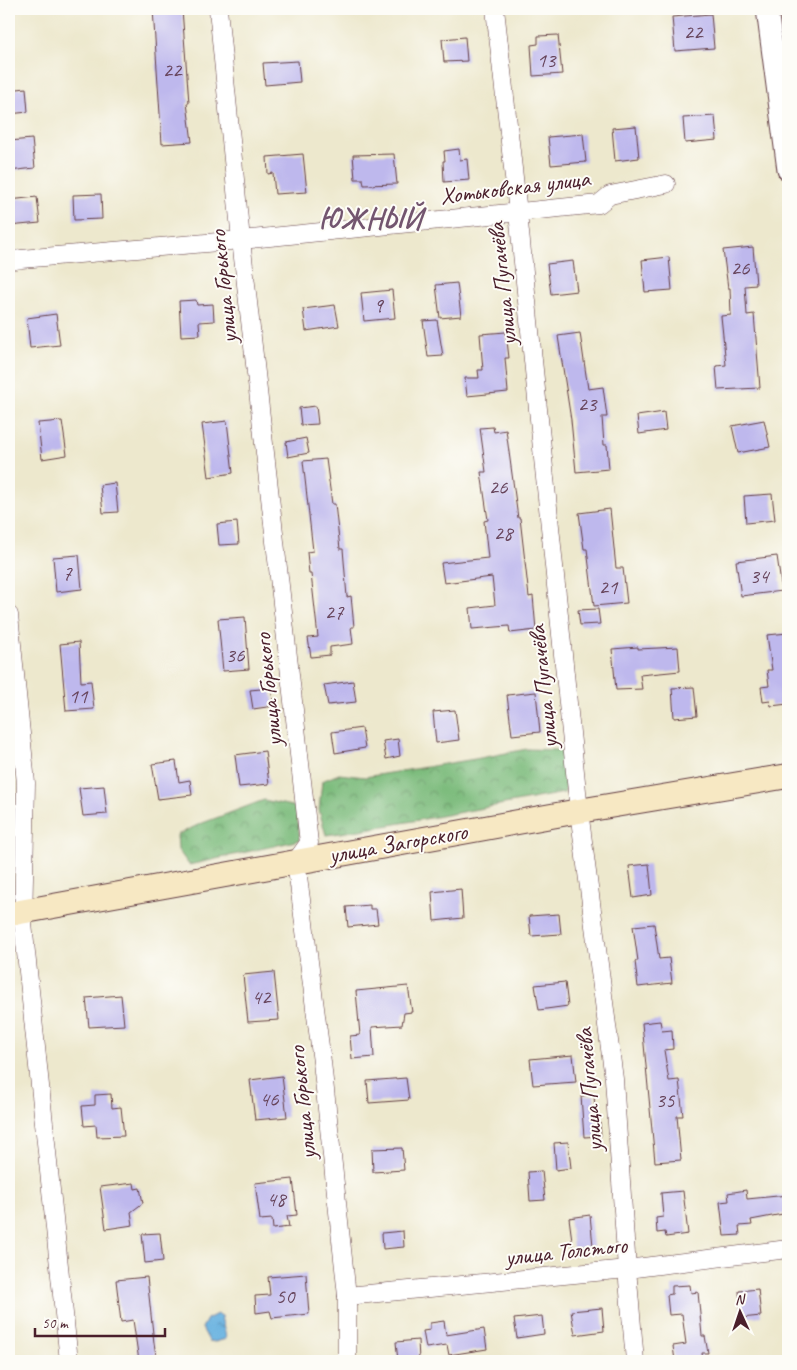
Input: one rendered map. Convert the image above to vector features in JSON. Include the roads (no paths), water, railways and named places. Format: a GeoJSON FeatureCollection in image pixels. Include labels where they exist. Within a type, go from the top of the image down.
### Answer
{"type":"FeatureCollection","features":[{"type":"Feature","properties":{"kind":"main road","name":"улица Загорского"},"geometry":{"type":"LineString","coordinates":[[16,913],[579,811],[788,776]]}},
{"type":"Feature","properties":{"kind":"street","name":"улица Горького"},"geometry":{"type":"LineString","coordinates":[[218,9],[241,240],[309,843],[296,862],[322,1062],[347,1296],[347,1361]]}},
{"type":"Feature","properties":{"kind":"street","name":"улица Пугачёва"},"geometry":{"type":"LineString","coordinates":[[495,9],[518,213],[579,811],[614,1079],[626,1269],[635,1361]]}},
{"type":"Feature","properties":{"kind":"street"},"geometry":{"type":"LineString","coordinates":[[767,9],[788,170]]}},
{"type":"Feature","properties":{"kind":"street","name":"Хотьковская улица"},"geometry":{"type":"LineString","coordinates":[[9,261],[599,204],[610,194],[666,184]]}},
{"type":"Feature","properties":{"kind":"street"},"geometry":{"type":"LineString","coordinates":[[9,615],[26,783],[16,913],[26,954],[69,1361]]}},
{"type":"Feature","properties":{"kind":"street","name":"улица Толстого"},"geometry":{"type":"LineString","coordinates":[[347,1296],[626,1269],[788,1250]]}},
{"type":"Feature","properties":{"kind":"water"},"geometry":{"type":"Polygon","coordinates":[[[217,1314],[221,1316],[226,1339],[215,1342],[209,1341],[202,1328],[207,1319],[217,1314]]]}},
{"type":"Feature","properties":{"kind":"district","name":"ЮЖНЫЙ"},"geometry":{"type":"Point","coordinates":[371,218]}}]}
